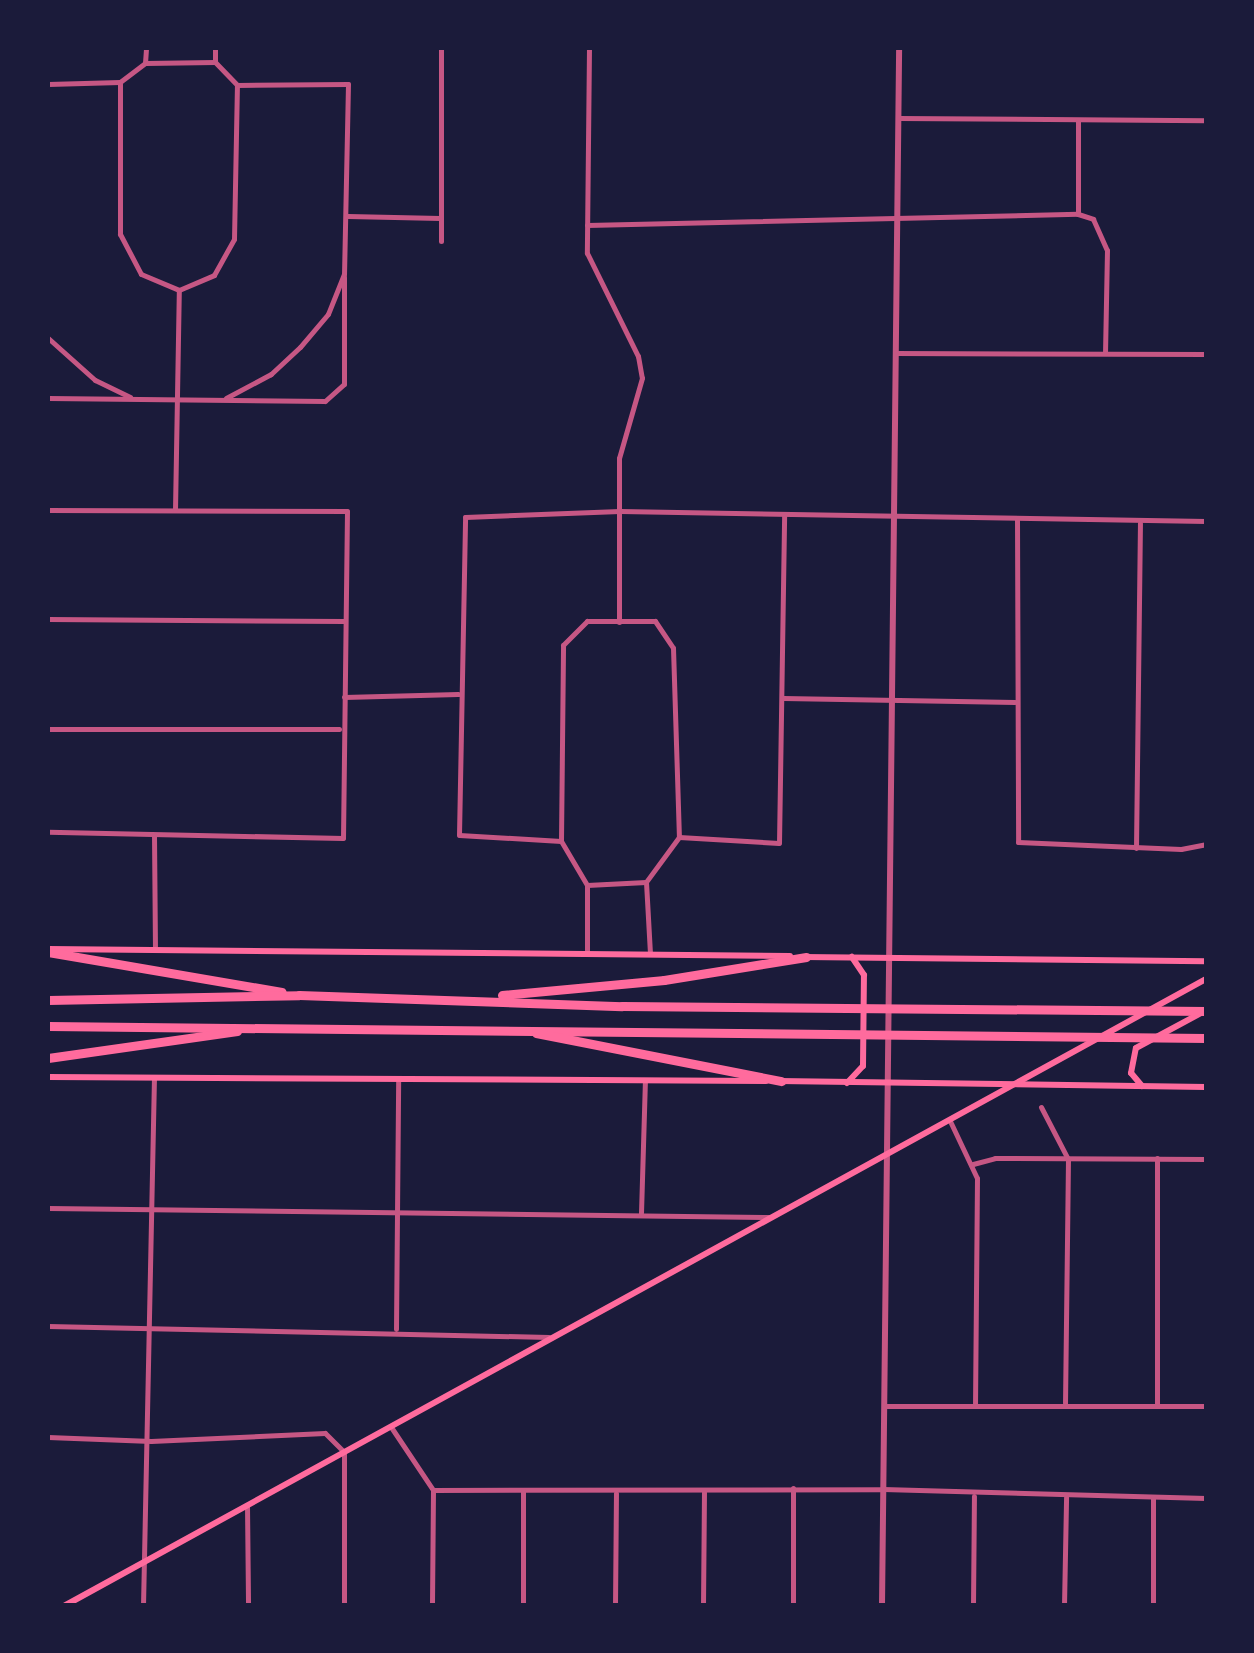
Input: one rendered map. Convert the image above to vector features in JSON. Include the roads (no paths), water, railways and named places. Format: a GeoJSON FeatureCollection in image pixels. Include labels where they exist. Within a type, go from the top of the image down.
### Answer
{"type":"FeatureCollection","features":[{"type":"Feature","properties":{"kind":"highway"},"geometry":{"type":"LineString","coordinates":[[48,950],[299,995]]}},
{"type":"Feature","properties":{"kind":"highway"},"geometry":{"type":"LineString","coordinates":[[461,999],[664,980],[806,957]]}},
{"type":"Feature","properties":{"kind":"highway"},"geometry":{"type":"LineString","coordinates":[[48,1000],[299,995],[844,1009],[1206,1010]]}},
{"type":"Feature","properties":{"kind":"highway"},"geometry":{"type":"LineString","coordinates":[[48,1026],[1204,1038]]}},
{"type":"Feature","properties":{"kind":"highway"},"geometry":{"type":"LineString","coordinates":[[48,1058],[279,1026]]}},
{"type":"Feature","properties":{"kind":"highway"},"geometry":{"type":"LineString","coordinates":[[504,1028],[781,1081]]}},
{"type":"Feature","properties":{"kind":"main road"},"geometry":{"type":"LineString","coordinates":[[48,950],[587,952],[1206,961]]}},
{"type":"Feature","properties":{"kind":"main road"},"geometry":{"type":"LineString","coordinates":[[846,1084],[862,1066],[864,975],[851,957]]}},
{"type":"Feature","properties":{"kind":"main road"},"geometry":{"type":"LineString","coordinates":[[64,1606],[1206,979]]}},
{"type":"Feature","properties":{"kind":"main road"},"geometry":{"type":"LineString","coordinates":[[1142,1086],[1132,1073],[1136,1048],[1206,1010]]}},
{"type":"Feature","properties":{"kind":"main road"},"geometry":{"type":"LineString","coordinates":[[48,1077],[1206,1087]]}},
{"type":"Feature","properties":{"kind":"street"},"geometry":{"type":"LineString","coordinates":[[146,48],[146,63]]}},
{"type":"Feature","properties":{"kind":"street"},"geometry":{"type":"LineString","coordinates":[[120,82],[120,234],[141,274],[178,290],[214,275],[231,249],[237,85],[215,62],[215,48]]}},
{"type":"Feature","properties":{"kind":"street"},"geometry":{"type":"LineString","coordinates":[[441,48],[441,241]]}},
{"type":"Feature","properties":{"kind":"street"},"geometry":{"type":"LineString","coordinates":[[589,48],[587,252],[638,356],[642,378],[618,458],[619,622]]}},
{"type":"Feature","properties":{"kind":"street"},"geometry":{"type":"LineString","coordinates":[[882,1606],[900,48]]}},
{"type":"Feature","properties":{"kind":"street"},"geometry":{"type":"LineString","coordinates":[[1206,48],[1206,154]]}},
{"type":"Feature","properties":{"kind":"street"},"geometry":{"type":"LineString","coordinates":[[48,84],[120,82],[146,63],[215,62]]}},
{"type":"Feature","properties":{"kind":"street"},"geometry":{"type":"LineString","coordinates":[[48,398],[326,401],[344,384],[348,84],[237,85]]}},
{"type":"Feature","properties":{"kind":"street"},"geometry":{"type":"LineString","coordinates":[[898,118],[1206,120]]}},
{"type":"Feature","properties":{"kind":"street"},"geometry":{"type":"LineString","coordinates":[[1078,121],[1078,214]]}},
{"type":"Feature","properties":{"kind":"street"},"geometry":{"type":"LineString","coordinates":[[587,225],[1078,214],[1094,219],[1107,250],[1106,353]]}},
{"type":"Feature","properties":{"kind":"street"},"geometry":{"type":"LineString","coordinates":[[348,216],[440,218]]}},
{"type":"Feature","properties":{"kind":"street"},"geometry":{"type":"LineString","coordinates":[[226,398],[270,374],[300,348],[328,314],[344,274]]}},
{"type":"Feature","properties":{"kind":"street"},"geometry":{"type":"LineString","coordinates":[[175,510],[178,290]]}},
{"type":"Feature","properties":{"kind":"street"},"geometry":{"type":"LineString","coordinates":[[48,338],[94,380],[133,398]]}},
{"type":"Feature","properties":{"kind":"street"},"geometry":{"type":"LineString","coordinates":[[895,352],[1206,354]]}},
{"type":"Feature","properties":{"kind":"street"},"geometry":{"type":"LineString","coordinates":[[48,510],[347,511],[341,729],[343,838],[48,832]]}},
{"type":"Feature","properties":{"kind":"street"},"geometry":{"type":"LineString","coordinates":[[561,841],[460,835],[458,694],[465,518],[620,511],[1206,521]]}},
{"type":"Feature","properties":{"kind":"street"},"geometry":{"type":"LineString","coordinates":[[678,837],[779,843],[784,515]]}},
{"type":"Feature","properties":{"kind":"street"},"geometry":{"type":"LineString","coordinates":[[1017,519],[1018,842],[1136,848],[1206,844]]}},
{"type":"Feature","properties":{"kind":"street"},"geometry":{"type":"LineString","coordinates":[[1136,848],[1140,522]]}},
{"type":"Feature","properties":{"kind":"street"},"geometry":{"type":"LineString","coordinates":[[48,619],[344,620]]}},
{"type":"Feature","properties":{"kind":"street"},"geometry":{"type":"LineString","coordinates":[[587,952],[586,885],[561,841],[563,644],[586,621],[655,621],[673,648],[678,837],[646,882],[650,953]]}},
{"type":"Feature","properties":{"kind":"street"},"geometry":{"type":"LineString","coordinates":[[344,697],[458,694]]}},
{"type":"Feature","properties":{"kind":"street"},"geometry":{"type":"LineString","coordinates":[[782,698],[1016,702]]}},
{"type":"Feature","properties":{"kind":"street"},"geometry":{"type":"LineString","coordinates":[[48,728],[341,729]]}},
{"type":"Feature","properties":{"kind":"street"},"geometry":{"type":"LineString","coordinates":[[154,835],[155,949]]}},
{"type":"Feature","properties":{"kind":"street"},"geometry":{"type":"LineString","coordinates":[[586,885],[646,882]]}},
{"type":"Feature","properties":{"kind":"street"},"geometry":{"type":"LineString","coordinates":[[143,1606],[142,1562],[151,1441],[154,1078]]}},
{"type":"Feature","properties":{"kind":"street"},"geometry":{"type":"LineString","coordinates":[[396,1329],[398,1079]]}},
{"type":"Feature","properties":{"kind":"street"},"geometry":{"type":"LineString","coordinates":[[641,1213],[645,1081]]}},
{"type":"Feature","properties":{"kind":"street"},"geometry":{"type":"LineString","coordinates":[[1041,1107],[1068,1159],[1065,1403]]}},
{"type":"Feature","properties":{"kind":"street"},"geometry":{"type":"LineString","coordinates":[[950,1121],[974,1164],[976,1405]]}},
{"type":"Feature","properties":{"kind":"street"},"geometry":{"type":"LineString","coordinates":[[1157,1158],[1158,1406]]}},
{"type":"Feature","properties":{"kind":"street"},"geometry":{"type":"LineString","coordinates":[[974,1164],[1206,1159]]}},
{"type":"Feature","properties":{"kind":"street"},"geometry":{"type":"LineString","coordinates":[[48,1208],[774,1217]]}},
{"type":"Feature","properties":{"kind":"street"},"geometry":{"type":"LineString","coordinates":[[48,1326],[396,1329],[554,1338]]}},
{"type":"Feature","properties":{"kind":"street"},"geometry":{"type":"LineString","coordinates":[[884,1406],[1206,1406]]}},
{"type":"Feature","properties":{"kind":"street"},"geometry":{"type":"LineString","coordinates":[[391,1426],[433,1490],[432,1606]]}},
{"type":"Feature","properties":{"kind":"street"},"geometry":{"type":"LineString","coordinates":[[48,1438],[151,1441],[325,1433],[344,1452],[344,1606]]}},
{"type":"Feature","properties":{"kind":"street"},"geometry":{"type":"LineString","coordinates":[[433,1490],[616,1493],[792,1488],[974,1496],[1206,1498]]}},
{"type":"Feature","properties":{"kind":"street"},"geometry":{"type":"LineString","coordinates":[[792,1488],[793,1606]]}},
{"type":"Feature","properties":{"kind":"street"},"geometry":{"type":"LineString","coordinates":[[522,1606],[523,1491]]}},
{"type":"Feature","properties":{"kind":"street"},"geometry":{"type":"LineString","coordinates":[[703,1606],[704,1492]]}},
{"type":"Feature","properties":{"kind":"street"},"geometry":{"type":"LineString","coordinates":[[615,1606],[616,1493]]}},
{"type":"Feature","properties":{"kind":"street"},"geometry":{"type":"LineString","coordinates":[[973,1606],[974,1496]]}},
{"type":"Feature","properties":{"kind":"street"},"geometry":{"type":"LineString","coordinates":[[1064,1606],[1066,1497]]}},
{"type":"Feature","properties":{"kind":"street"},"geometry":{"type":"LineString","coordinates":[[1153,1498],[1153,1606]]}},
{"type":"Feature","properties":{"kind":"street"},"geometry":{"type":"LineString","coordinates":[[247,1506],[248,1606]]}}]}
